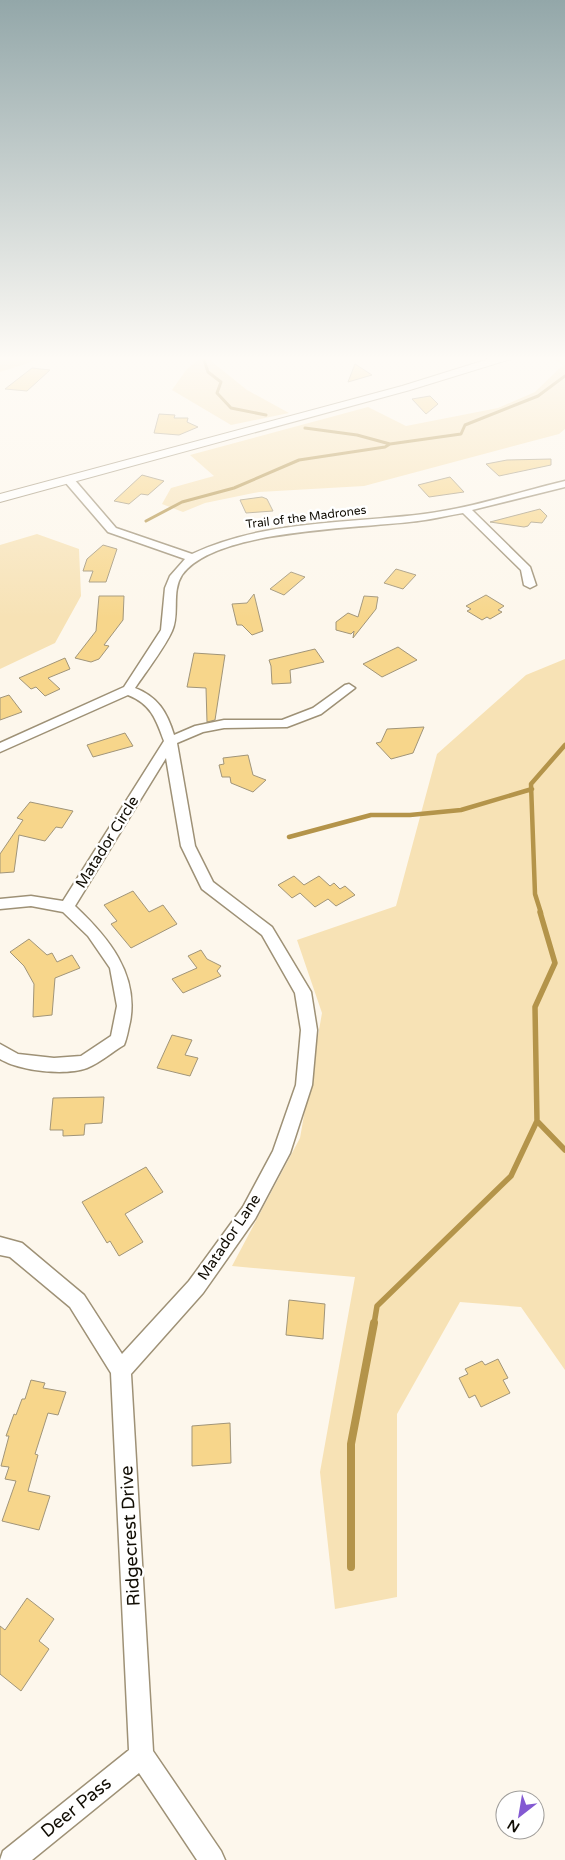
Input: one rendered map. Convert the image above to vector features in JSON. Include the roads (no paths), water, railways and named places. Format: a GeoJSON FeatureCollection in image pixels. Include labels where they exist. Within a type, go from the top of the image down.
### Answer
{"type":"FeatureCollection","features":[{"type":"Feature","properties":{"kind":"street"},"geometry":{"type":"LineString","coordinates":[[0,498],[198,444]]}},
{"type":"Feature","properties":{"kind":"street"},"geometry":{"type":"LineString","coordinates":[[69,480],[112,530],[193,558]]}},
{"type":"Feature","properties":{"kind":"street","name":"Trail of the Madrones"},"geometry":{"type":"LineString","coordinates":[[128,690],[167,630],[171,588],[176,576],[193,558],[223,544],[259,534],[417,518],[465,509],[565,484]]}},
{"type":"Feature","properties":{"kind":"street"},"geometry":{"type":"LineString","coordinates":[[465,509],[526,568],[530,585]]}},
{"type":"Feature","properties":{"kind":"street"},"geometry":{"type":"LineString","coordinates":[[170,741],[200,729],[224,724],[283,724],[317,711],[349,688]]}},
{"type":"Feature","properties":{"kind":"street"},"geometry":{"type":"LineString","coordinates":[[0,748],[128,690]]}},
{"type":"Feature","properties":{"kind":"street","name":"Matador Lane"},"geometry":{"type":"LineString","coordinates":[[122,1370],[196,1287],[249,1213],[281,1153],[304,1085],[309,1030],[303,992],[267,931],[207,885],[188,846],[170,741],[160,712],[147,697],[128,690]]}},
{"type":"Feature","properties":{"kind":"street","name":"Matador Circle"},"geometry":{"type":"LineString","coordinates":[[67,907],[170,741]]}},
{"type":"Feature","properties":{"kind":"street"},"geometry":{"type":"LineString","coordinates":[[0,904],[31,901],[67,907],[93,932],[117,967],[125,1006],[118,1040],[84,1062],[54,1065],[15,1060],[0,1051]]}},
{"type":"Feature","properties":{"kind":"street"},"geometry":{"type":"LineString","coordinates":[[0,1246],[15,1249],[77,1301],[122,1370]]}},
{"type":"Feature","properties":{"kind":"street","name":"Ridgecrest Drive"},"geometry":{"type":"LineString","coordinates":[[122,1370],[141,1755]]}},
{"type":"Feature","properties":{"kind":"street"},"geometry":{"type":"LineString","coordinates":[[141,1755],[212,1860]]}},
{"type":"Feature","properties":{"kind":"street","name":"Deer Pass"},"geometry":{"type":"LineString","coordinates":[[12,1860],[141,1755]]}},
{"type":"Feature","properties":{"kind":"waterway"},"geometry":{"type":"LineString","coordinates":[[146,521],[182,502],[234,488],[299,460],[385,447],[390,444]]}},
{"type":"Feature","properties":{"kind":"waterway"},"geometry":{"type":"LineString","coordinates":[[531,789],[531,784],[565,745]]}},
{"type":"Feature","properties":{"kind":"waterway"},"geometry":{"type":"LineString","coordinates":[[289,837],[371,815],[410,815],[461,810],[531,789]]}},
{"type":"Feature","properties":{"kind":"waterway"},"geometry":{"type":"LineString","coordinates":[[531,789],[535,894],[541,913]]}},
{"type":"Feature","properties":{"kind":"waterway"},"geometry":{"type":"LineString","coordinates":[[537,1121],[535,1007],[555,963],[540,912]]}},
{"type":"Feature","properties":{"kind":"waterway"},"geometry":{"type":"LineString","coordinates":[[374,1324],[377,1306],[511,1176],[537,1121]]}},
{"type":"Feature","properties":{"kind":"waterway"},"geometry":{"type":"LineString","coordinates":[[537,1121],[565,1150]]}},
{"type":"Feature","properties":{"kind":"waterway"},"geometry":{"type":"LineString","coordinates":[[351,1567],[351,1444],[374,1323]]}}]}
